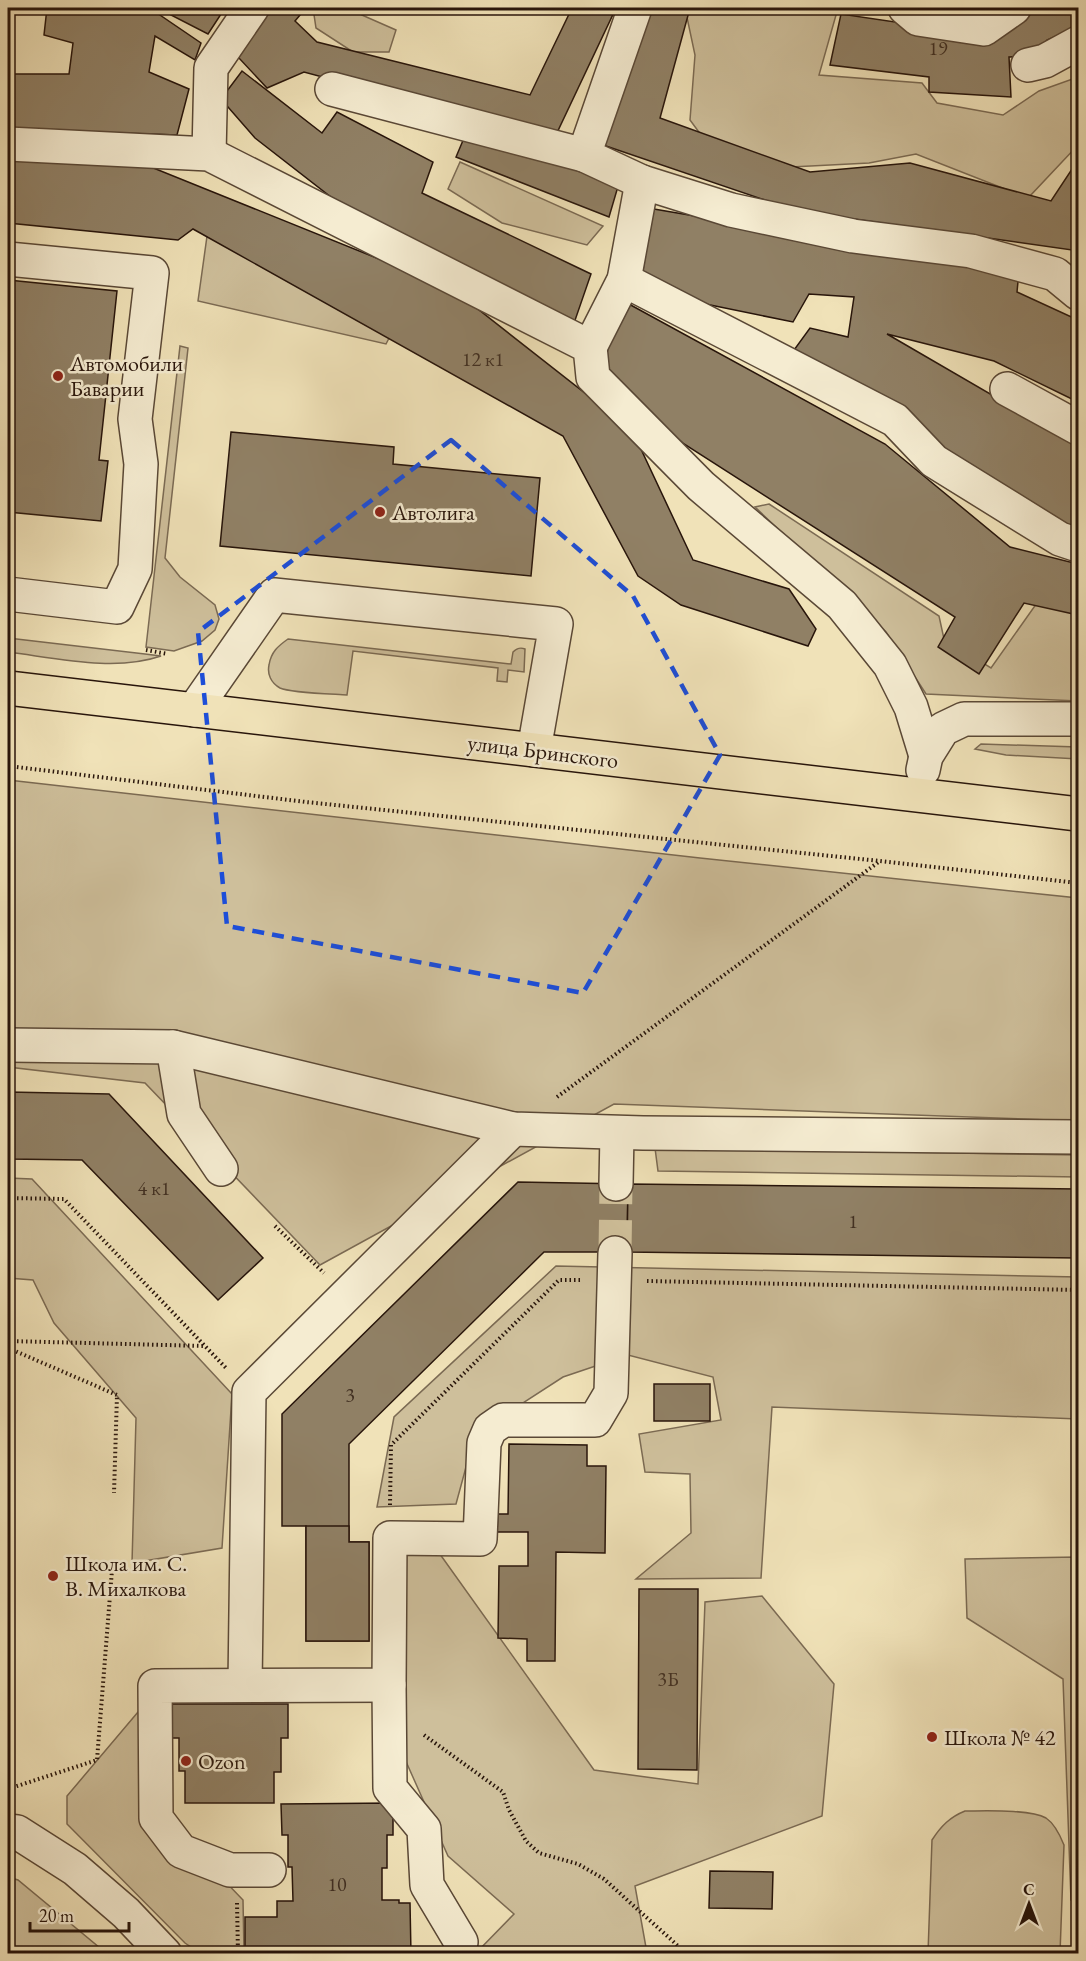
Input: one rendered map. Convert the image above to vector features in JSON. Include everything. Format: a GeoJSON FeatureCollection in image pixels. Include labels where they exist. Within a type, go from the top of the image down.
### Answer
{"type":"FeatureCollection","features":[{"type":"Feature","properties":{"kind":"main road","name":"улица Бринского"},"geometry":{"type":"LineString","coordinates":[[8,688],[1078,814]]}},
{"type":"Feature","properties":{"kind":"street"},"geometry":{"type":"LineString","coordinates":[[209,154],[211,68],[252,8]]}},
{"type":"Feature","properties":{"kind":"street"},"geometry":{"type":"LineString","coordinates":[[584,155],[635,8]]}},
{"type":"Feature","properties":{"kind":"street"},"geometry":{"type":"LineString","coordinates":[[904,8],[918,19],[984,29],[1014,8]]}},
{"type":"Feature","properties":{"kind":"street"},"geometry":{"type":"LineString","coordinates":[[1028,65],[1045,62],[1078,43]]}},
{"type":"Feature","properties":{"kind":"street"},"geometry":{"type":"LineString","coordinates":[[332,89],[584,155],[642,182],[731,210],[853,236],[971,251],[1055,274],[1078,292]]}},
{"type":"Feature","properties":{"kind":"street"},"geometry":{"type":"LineString","coordinates":[[8,144],[209,154],[590,346]]}},
{"type":"Feature","properties":{"kind":"street"},"geometry":{"type":"LineString","coordinates":[[642,182],[624,280],[590,346],[593,377],[700,486],[842,605],[890,665],[910,707],[926,756]]}},
{"type":"Feature","properties":{"kind":"street"},"geometry":{"type":"LineString","coordinates":[[8,259],[152,273],[135,419],[141,464],[135,569],[117,608],[8,594]]}},
{"type":"Feature","properties":{"kind":"street"},"geometry":{"type":"LineString","coordinates":[[624,280],[895,420],[934,461],[1060,540],[1078,545]]}},
{"type":"Feature","properties":{"kind":"street"},"geometry":{"type":"LineString","coordinates":[[1007,389],[1078,429]]}},
{"type":"Feature","properties":{"kind":"street"},"geometry":{"type":"LineString","coordinates":[[194,710],[274,595],[556,624],[534,750]]}},
{"type":"Feature","properties":{"kind":"street"},"geometry":{"type":"LineString","coordinates":[[918,795],[926,756],[943,729],[964,719],[1078,719]]}},
{"type":"Feature","properties":{"kind":"street"},"geometry":{"type":"LineString","coordinates":[[8,1045],[173,1047],[513,1129],[617,1133],[1078,1137]]}},
{"type":"Feature","properties":{"kind":"street"},"geometry":{"type":"LineString","coordinates":[[173,1047],[184,1114],[221,1169]]}},
{"type":"Feature","properties":{"kind":"street"},"geometry":{"type":"LineString","coordinates":[[244,1685],[249,1392],[513,1129]]}},
{"type":"Feature","properties":{"kind":"street"},"geometry":{"type":"LineString","coordinates":[[616,1184],[617,1133]]}},
{"type":"Feature","properties":{"kind":"street"},"geometry":{"type":"LineString","coordinates":[[461,1942],[427,1885],[424,1829],[390,1788],[390,1538],[480,1539],[484,1443],[490,1429],[503,1420],[595,1420],[611,1393],[614,1266]]}},
{"type":"Feature","properties":{"kind":"street"},"geometry":{"type":"LineString","coordinates":[[269,1870],[230,1870],[181,1851],[156,1818],[155,1686],[389,1685]]}},
{"type":"Feature","properties":{"kind":"street"},"geometry":{"type":"LineString","coordinates":[[8,1831],[17,1832],[75,1869],[126,1913],[165,1953]]}},
{"type":"Feature","properties":{"kind":"path"},"geometry":{"type":"LineString","coordinates":[[146,650],[168,654]]}},
{"type":"Feature","properties":{"kind":"path"},"geometry":{"type":"LineString","coordinates":[[8,766],[318,803],[880,861],[1078,884]]}},
{"type":"Feature","properties":{"kind":"path"},"geometry":{"type":"LineString","coordinates":[[513,1129],[880,861]]}},
{"type":"Feature","properties":{"kind":"path"},"geometry":{"type":"LineString","coordinates":[[8,1198],[64,1200],[249,1392]]}},
{"type":"Feature","properties":{"kind":"path"},"geometry":{"type":"LineString","coordinates":[[275,1226],[346,1295]]}},
{"type":"Feature","properties":{"kind":"path"},"geometry":{"type":"LineString","coordinates":[[390,1538],[391,1444],[559,1280],[614,1266],[1078,1290]]}},
{"type":"Feature","properties":{"kind":"path"},"geometry":{"type":"LineString","coordinates":[[8,1341],[206,1346]]}},
{"type":"Feature","properties":{"kind":"path"},"geometry":{"type":"LineString","coordinates":[[8,1348],[117,1395],[114,1493]]}},
{"type":"Feature","properties":{"kind":"path"},"geometry":{"type":"LineString","coordinates":[[8,1789],[97,1760],[112,1569]]}},
{"type":"Feature","properties":{"kind":"path"},"geometry":{"type":"LineString","coordinates":[[421,1733],[503,1791],[509,1810],[526,1841],[539,1853],[578,1864],[604,1879],[687,1953]]}},
{"type":"Feature","properties":{"kind":"path"},"geometry":{"type":"LineString","coordinates":[[237,1870],[238,1953]]}},
{"type":"Feature","properties":{"kind":"highlighted area"},"geometry":{"type":"Polygon","coordinates":[[[451,440],[633,596],[720,755],[583,993],[227,926],[198,632],[451,440]]]}},
{"type":"Feature","properties":{"kind":"shaded area"},"geometry":{"type":"Polygon","coordinates":[[[313,8],[346,8],[396,30],[389,52],[353,52],[316,28],[313,8]]]}},
{"type":"Feature","properties":{"kind":"shaded area"},"geometry":{"type":"Polygon","coordinates":[[[685,8],[838,8],[819,75],[922,83],[937,103],[1003,115],[1039,91],[1078,77],[1078,145],[1028,198],[916,154],[869,163],[791,167],[707,143],[690,120],[695,55],[685,8]]]}},
{"type":"Feature","properties":{"kind":"shaded area"},"geometry":{"type":"Polygon","coordinates":[[[460,162],[603,226],[587,245],[502,223],[448,189],[460,162]]]}},
{"type":"Feature","properties":{"kind":"shaded area"},"geometry":{"type":"Polygon","coordinates":[[[208,229],[410,298],[386,344],[198,301],[208,229]]]}},
{"type":"Feature","properties":{"kind":"shaded area"},"geometry":{"type":"Polygon","coordinates":[[[180,346],[188,348],[165,558],[180,577],[215,605],[219,619],[215,630],[202,641],[174,651],[146,647],[180,346]]]}},
{"type":"Feature","properties":{"kind":"shaded area"},"geometry":{"type":"Polygon","coordinates":[[[769,504],[939,616],[944,639],[991,668],[1039,600],[1078,606],[1078,701],[926,694],[886,632],[755,507],[769,504]]]}},
{"type":"Feature","properties":{"kind":"shaded area"},"geometry":{"type":"Polygon","coordinates":[[[8,638],[161,656],[124,663],[65,660],[8,652],[8,638]]]}},
{"type":"Feature","properties":{"kind":"shaded area"},"geometry":{"type":"Polygon","coordinates":[[[288,639],[511,664],[513,652],[522,648],[525,649],[524,672],[508,670],[507,682],[497,681],[498,668],[353,651],[347,695],[293,691],[277,686],[270,678],[269,672],[273,653],[288,639]]]}},
{"type":"Feature","properties":{"kind":"shaded area"},"geometry":{"type":"Polygon","coordinates":[[[981,744],[1078,747],[1078,759],[1006,755],[975,749],[981,744]]]}},
{"type":"Feature","properties":{"kind":"shaded area"},"geometry":{"type":"Polygon","coordinates":[[[8,780],[1078,898],[1078,1121],[614,1104],[320,1265],[145,1083],[8,1067],[8,780]]]}},
{"type":"Feature","properties":{"kind":"shaded area"},"geometry":{"type":"Polygon","coordinates":[[[655,1148],[1078,1155],[1078,1177],[658,1171],[655,1148]]]}},
{"type":"Feature","properties":{"kind":"shaded area"},"geometry":{"type":"Polygon","coordinates":[[[8,1178],[32,1179],[232,1394],[222,1548],[132,1563],[136,1418],[54,1323],[33,1280],[8,1278],[8,1178]]]}},
{"type":"Feature","properties":{"kind":"shaded area"},"geometry":{"type":"Polygon","coordinates":[[[556,1266],[1078,1277],[1078,1419],[772,1407],[761,1578],[636,1579],[691,1533],[690,1474],[645,1472],[639,1434],[721,1420],[713,1377],[628,1355],[563,1377],[475,1434],[456,1504],[377,1507],[394,1417],[556,1266]]]}},
{"type":"Feature","properties":{"kind":"shaded area"},"geometry":{"type":"Polygon","coordinates":[[[437,1550],[594,1770],[698,1784],[705,1602],[762,1596],[834,1684],[822,1816],[635,1886],[647,1953],[476,1953],[514,1914],[448,1856],[392,1730],[397,1554],[437,1550]]]}},
{"type":"Feature","properties":{"kind":"shaded area"},"geometry":{"type":"Polygon","coordinates":[[[1078,1557],[1078,1904],[1071,1900],[1063,1679],[967,1618],[965,1559],[1078,1557]]]}},
{"type":"Feature","properties":{"kind":"shaded area"},"geometry":{"type":"Polygon","coordinates":[[[138,1712],[160,1712],[166,1820],[243,1900],[244,1953],[200,1953],[185,1943],[67,1824],[67,1796],[138,1712]]]}},
{"type":"Feature","properties":{"kind":"shaded area"},"geometry":{"type":"Polygon","coordinates":[[[965,1811],[1029,1813],[1046,1818],[1055,1827],[1064,1845],[1060,1953],[928,1953],[932,1840],[946,1823],[965,1811]]]}},
{"type":"Feature","properties":{"kind":"shaded area"},"geometry":{"type":"Polygon","coordinates":[[[8,1877],[18,1880],[106,1953],[8,1953],[8,1877]]]}},
{"type":"Feature","properties":{"kind":"building"},"geometry":{"type":"Polygon","coordinates":[[[47,8],[151,9],[201,43],[195,60],[155,36],[149,72],[189,89],[177,135],[8,129],[8,74],[69,74],[73,43],[44,35],[47,8]]]}},
{"type":"Feature","properties":{"kind":"building"},"geometry":{"type":"Polygon","coordinates":[[[173,8],[225,8],[208,34],[169,14],[173,8]]]}},
{"type":"Feature","properties":{"kind":"building"},"geometry":{"type":"Polygon","coordinates":[[[267,8],[306,8],[295,21],[317,42],[530,95],[572,8],[616,8],[554,139],[304,72],[267,88],[238,57],[267,8]]]}},
{"type":"Feature","properties":{"kind":"building"},"geometry":{"type":"Polygon","coordinates":[[[650,8],[690,8],[660,118],[810,172],[910,163],[1051,201],[1078,160],[1078,234],[1072,250],[797,211],[603,145],[650,8]]]}},
{"type":"Feature","properties":{"kind":"building"},"geometry":{"type":"Polygon","coordinates":[[[1030,8],[1078,8],[1078,27],[1047,40],[1036,56],[1009,57],[1011,97],[929,92],[929,77],[830,65],[841,14],[997,37],[1030,8]]]}},
{"type":"Feature","properties":{"kind":"building"},"geometry":{"type":"Polygon","coordinates":[[[242,71],[322,133],[337,112],[433,162],[422,193],[591,274],[572,329],[358,218],[255,138],[221,99],[242,71]]]}},
{"type":"Feature","properties":{"kind":"building"},"geometry":{"type":"Polygon","coordinates":[[[467,131],[619,183],[609,217],[456,157],[467,131]]]}},
{"type":"Feature","properties":{"kind":"building"},"geometry":{"type":"Polygon","coordinates":[[[8,159],[151,167],[451,288],[632,430],[693,560],[789,589],[816,629],[808,646],[681,605],[638,576],[563,436],[193,229],[178,240],[8,223],[8,159]]]}},
{"type":"Feature","properties":{"kind":"building"},"geometry":{"type":"Polygon","coordinates":[[[648,208],[1019,271],[1017,292],[1078,320],[1078,402],[994,361],[887,334],[1078,445],[1078,534],[1049,524],[794,350],[810,328],[848,337],[854,297],[809,294],[793,322],[686,300],[643,272],[648,208]]]}},
{"type":"Feature","properties":{"kind":"building","name":"Автомобили Баварии"},"geometry":{"type":"Polygon","coordinates":[[[8,280],[117,291],[99,460],[108,461],[101,521],[8,512],[8,280]]]}},
{"type":"Feature","properties":{"kind":"building"},"geometry":{"type":"Polygon","coordinates":[[[627,303],[885,444],[1010,547],[1078,564],[1078,615],[1024,603],[979,674],[938,647],[955,617],[684,444],[605,376],[601,355],[627,303]]]}},
{"type":"Feature","properties":{"kind":"building","name":"Автолига"},"geometry":{"type":"Polygon","coordinates":[[[231,432],[394,447],[393,464],[540,478],[531,576],[220,546],[231,432]]]}},
{"type":"Feature","properties":{"kind":"building"},"geometry":{"type":"Polygon","coordinates":[[[8,1092],[109,1094],[263,1258],[218,1300],[82,1160],[8,1159],[8,1092]]]}},
{"type":"Feature","properties":{"kind":"building"},"geometry":{"type":"Polygon","coordinates":[[[518,1182],[628,1184],[627,1252],[544,1252],[349,1444],[349,1542],[369,1542],[369,1641],[306,1641],[306,1526],[282,1526],[282,1414],[518,1182]]]}},
{"type":"Feature","properties":{"kind":"building"},"geometry":{"type":"Polygon","coordinates":[[[628,1184],[1078,1189],[1078,1258],[627,1252],[628,1184]]]}},
{"type":"Feature","properties":{"kind":"building"},"geometry":{"type":"Polygon","coordinates":[[[654,1384],[710,1384],[710,1421],[654,1421],[654,1384]]]}},
{"type":"Feature","properties":{"kind":"building"},"geometry":{"type":"Polygon","coordinates":[[[509,1444],[587,1445],[587,1466],[606,1466],[605,1553],[556,1552],[555,1661],[527,1661],[527,1639],[498,1638],[499,1566],[528,1566],[528,1532],[497,1532],[498,1514],[508,1514],[509,1444]]]}},
{"type":"Feature","properties":{"kind":"building"},"geometry":{"type":"Polygon","coordinates":[[[306,1526],[349,1526],[349,1542],[369,1542],[369,1641],[306,1641],[306,1526]]]}},
{"type":"Feature","properties":{"kind":"building"},"geometry":{"type":"Polygon","coordinates":[[[639,1589],[698,1589],[697,1770],[638,1769],[639,1589]]]}},
{"type":"Feature","properties":{"kind":"building"},"geometry":{"type":"Polygon","coordinates":[[[172,1704],[288,1704],[288,1738],[281,1738],[281,1772],[274,1772],[274,1803],[185,1803],[185,1771],[179,1771],[179,1738],[172,1738],[172,1704]]]}},
{"type":"Feature","properties":{"kind":"building"},"geometry":{"type":"Polygon","coordinates":[[[393,1803],[393,1835],[387,1835],[387,1868],[382,1868],[382,1900],[399,1900],[399,1903],[410,1903],[411,1954],[277,1954],[277,1948],[245,1949],[245,1917],[277,1917],[277,1901],[293,1901],[292,1867],[288,1867],[288,1835],[282,1835],[281,1804],[393,1803]]]}},
{"type":"Feature","properties":{"kind":"building"},"geometry":{"type":"Polygon","coordinates":[[[710,1871],[773,1872],[772,1909],[709,1908],[710,1871]]]}},
{"type":"Feature","properties":{"kind":"tunnel"},"geometry":{"type":"LineString","coordinates":[[615,1253],[616,1184]]}},
{"type":"Feature","properties":{"kind":"place","name":"Автомобили Баварии"},"geometry":{"type":"Point","coordinates":[58,376]}},
{"type":"Feature","properties":{"kind":"place","name":"Автолига"},"geometry":{"type":"Point","coordinates":[380,512]}},
{"type":"Feature","properties":{"kind":"place","name":"Школа им. С. В. Михалкова"},"geometry":{"type":"Point","coordinates":[53,1576]}},
{"type":"Feature","properties":{"kind":"place","name":"Школа № 42"},"geometry":{"type":"Point","coordinates":[932,1737]}},
{"type":"Feature","properties":{"kind":"place","name":"Ozon"},"geometry":{"type":"Point","coordinates":[186,1761]}}]}
